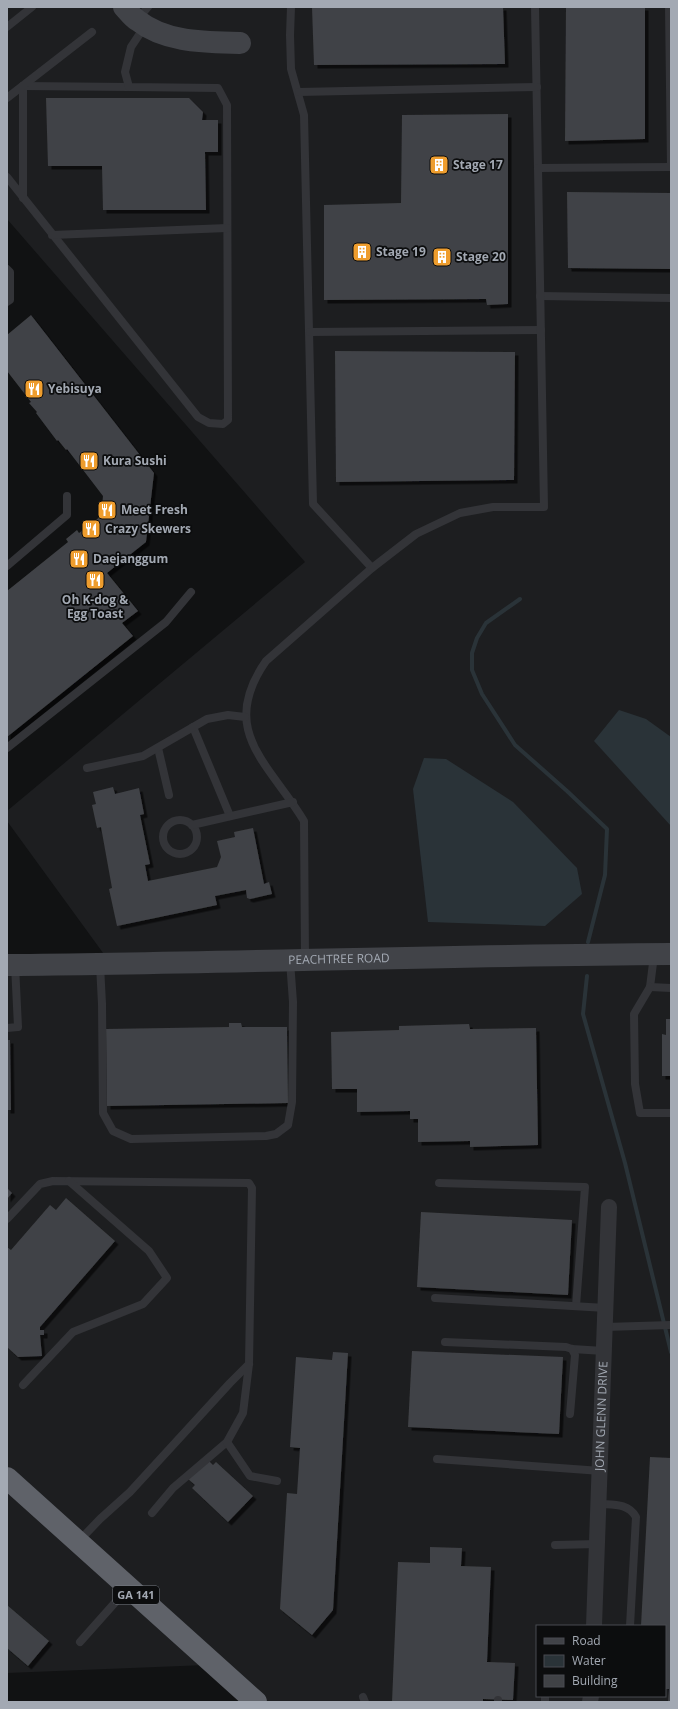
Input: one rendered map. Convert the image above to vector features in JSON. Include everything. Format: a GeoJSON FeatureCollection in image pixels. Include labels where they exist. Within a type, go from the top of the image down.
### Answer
{"type":"FeatureCollection","features":[{"type":"Feature","properties":{"kind":"highway","name":"GA 141"},"geometry":{"type":"LineString","coordinates":[[7,1478],[77,1543],[256,1702]]}},
{"type":"Feature","properties":{"kind":"street"},"geometry":{"type":"LineString","coordinates":[[139,15],[157,32],[190,41],[240,44]]}},
{"type":"Feature","properties":{"kind":"street","name":"PEACHTREE ROAD"},"geometry":{"type":"LineString","coordinates":[[11,965],[662,954]]}},
{"type":"Feature","properties":{"kind":"street","name":"JOHN GLENN DRIVE"},"geometry":{"type":"LineString","coordinates":[[594,1625],[601,1471],[609,1206]]}},
{"type":"Feature","properties":{"kind":"lane"},"geometry":{"type":"LineString","coordinates":[[7,27],[32,7]]}},
{"type":"Feature","properties":{"kind":"lane"},"geometry":{"type":"LineString","coordinates":[[291,7],[290,35],[292,69],[304,115],[313,504],[372,568]]}},
{"type":"Feature","properties":{"kind":"lane"},"geometry":{"type":"LineString","coordinates":[[100,964],[102,1004],[102,1113],[113,1131],[131,1139],[266,1136],[276,1134],[288,1125],[292,1102],[293,1002],[297,961],[304,821],[258,755],[249,733],[245,717],[248,699],[255,676],[266,661],[372,568],[416,534],[460,513],[493,507],[544,507],[535,7]]}},
{"type":"Feature","properties":{"kind":"lane"},"geometry":{"type":"LineString","coordinates":[[538,168],[671,168],[669,7]]}},
{"type":"Feature","properties":{"kind":"lane"},"geometry":{"type":"LineString","coordinates":[[129,87],[125,72],[139,15]]}},
{"type":"Feature","properties":{"kind":"lane"},"geometry":{"type":"LineString","coordinates":[[7,98],[92,32]]}},
{"type":"Feature","properties":{"kind":"lane"},"geometry":{"type":"LineString","coordinates":[[7,177],[198,416],[209,423],[223,424],[228,420],[227,105],[218,88],[23,86]]}},
{"type":"Feature","properties":{"kind":"lane"},"geometry":{"type":"LineString","coordinates":[[23,86],[23,198]]}},
{"type":"Feature","properties":{"kind":"lane"},"geometry":{"type":"LineString","coordinates":[[299,92],[536,87]]}},
{"type":"Feature","properties":{"kind":"lane"},"geometry":{"type":"LineString","coordinates":[[52,235],[227,228]]}},
{"type":"Feature","properties":{"kind":"lane"},"geometry":{"type":"LineString","coordinates":[[7,269],[10,272],[10,300],[7,302]]}},
{"type":"Feature","properties":{"kind":"lane"},"geometry":{"type":"LineString","coordinates":[[540,296],[671,298]]}},
{"type":"Feature","properties":{"kind":"lane"},"geometry":{"type":"LineString","coordinates":[[310,332],[541,330]]}},
{"type":"Feature","properties":{"kind":"lane"},"geometry":{"type":"LineString","coordinates":[[7,566],[67,515],[67,496]]}},
{"type":"Feature","properties":{"kind":"lane"},"geometry":{"type":"LineString","coordinates":[[7,748],[166,622],[191,592]]}},
{"type":"Feature","properties":{"kind":"lane"},"geometry":{"type":"LineString","coordinates":[[87,768],[144,756],[207,719],[228,715],[245,717]]}},
{"type":"Feature","properties":{"kind":"lane"},"geometry":{"type":"LineString","coordinates":[[193,727],[230,816]]}},
{"type":"Feature","properties":{"kind":"lane"},"geometry":{"type":"LineString","coordinates":[[158,748],[169,795]]}},
{"type":"Feature","properties":{"kind":"lane"},"geometry":{"type":"LineString","coordinates":[[192,825],[197,835],[195,846],[191,851],[180,855],[169,851],[163,842],[162,836],[167,826],[171,822],[182,820],[192,825],[292,802]]}},
{"type":"Feature","properties":{"kind":"lane"},"geometry":{"type":"LineString","coordinates":[[662,954],[650,987],[634,1014],[635,1084],[640,1113],[671,1112]]}},
{"type":"Feature","properties":{"kind":"lane"},"geometry":{"type":"LineString","coordinates":[[7,1028],[18,1027],[11,965]]}},
{"type":"Feature","properties":{"kind":"lane"},"geometry":{"type":"LineString","coordinates":[[650,987],[671,988]]}},
{"type":"Feature","properties":{"kind":"lane"},"geometry":{"type":"LineString","coordinates":[[7,1218],[40,1184],[53,1181],[249,1183],[252,1188],[253,1212],[249,1364],[243,1414],[227,1442],[173,1488],[152,1513]]}},
{"type":"Feature","properties":{"kind":"lane"},"geometry":{"type":"LineString","coordinates":[[23,1386],[73,1332],[143,1304],[168,1278],[149,1251],[69,1181]]}},
{"type":"Feature","properties":{"kind":"lane"},"geometry":{"type":"LineString","coordinates":[[439,1183],[585,1186],[576,1306]]}},
{"type":"Feature","properties":{"kind":"lane"},"geometry":{"type":"LineString","coordinates":[[435,1298],[606,1308]]}},
{"type":"Feature","properties":{"kind":"lane"},"geometry":{"type":"LineString","coordinates":[[605,1327],[671,1325]]}},
{"type":"Feature","properties":{"kind":"lane"},"geometry":{"type":"LineString","coordinates":[[445,1342],[566,1347],[572,1349],[604,1351]]}},
{"type":"Feature","properties":{"kind":"lane"},"geometry":{"type":"LineString","coordinates":[[570,1414],[574,1355],[572,1349]]}},
{"type":"Feature","properties":{"kind":"lane"},"geometry":{"type":"LineString","coordinates":[[77,1543],[100,1519],[130,1492],[249,1364]]}},
{"type":"Feature","properties":{"kind":"lane"},"geometry":{"type":"LineString","coordinates":[[227,1442],[250,1476],[277,1481]]}},
{"type":"Feature","properties":{"kind":"lane"},"geometry":{"type":"LineString","coordinates":[[437,1459],[601,1471]]}},
{"type":"Feature","properties":{"kind":"lane"},"geometry":{"type":"LineString","coordinates":[[599,1504],[621,1505],[632,1510],[636,1517],[630,1625]]}},
{"type":"Feature","properties":{"kind":"lane"},"geometry":{"type":"LineString","coordinates":[[555,1545],[598,1544]]}},
{"type":"Feature","properties":{"kind":"lane"},"geometry":{"type":"LineString","coordinates":[[80,1642],[128,1588]]}},
{"type":"Feature","properties":{"kind":"shaded area"},"geometry":{"type":"Polygon","coordinates":[[[7,7],[671,7],[671,1702],[251,1702],[206,1665],[7,1673],[7,958],[106,957],[7,821],[7,811],[305,562],[7,219],[7,7]]]}},
{"type":"Feature","properties":{"kind":"water"},"geometry":{"type":"Polygon","coordinates":[[[619,710],[646,719],[671,737],[671,826],[594,741],[619,710]]]}},
{"type":"Feature","properties":{"kind":"water"},"geometry":{"type":"Polygon","coordinates":[[[424,758],[446,759],[513,802],[577,868],[582,894],[545,926],[428,922],[413,789],[424,758]]]}},
{"type":"Feature","properties":{"kind":"building"},"geometry":{"type":"Polygon","coordinates":[[[312,7],[503,7],[505,64],[314,65],[312,7]]]}},
{"type":"Feature","properties":{"kind":"building"},"geometry":{"type":"Polygon","coordinates":[[[566,7],[645,7],[645,139],[565,141],[566,7]]]}},
{"type":"Feature","properties":{"kind":"building"},"geometry":{"type":"Polygon","coordinates":[[[46,98],[189,98],[203,112],[202,120],[218,120],[218,152],[205,152],[206,210],[103,210],[102,166],[48,166],[46,98]]]}},
{"type":"Feature","properties":{"kind":"building"},"geometry":{"type":"Polygon","coordinates":[[[508,114],[508,304],[487,305],[486,299],[324,300],[324,205],[401,203],[402,115],[508,114]]]}},
{"type":"Feature","properties":{"kind":"building"},"geometry":{"type":"Polygon","coordinates":[[[567,192],[671,193],[671,269],[568,268],[567,192]]]}},
{"type":"Feature","properties":{"kind":"building"},"geometry":{"type":"Polygon","coordinates":[[[31,315],[154,473],[146,542],[107,573],[138,611],[122,623],[133,636],[7,737],[7,591],[68,542],[66,539],[77,530],[79,533],[101,516],[103,496],[67,449],[66,450],[58,440],[57,441],[29,403],[31,402],[7,371],[7,335],[31,315]]]}},
{"type":"Feature","properties":{"kind":"building"},"geometry":{"type":"Polygon","coordinates":[[[335,351],[515,352],[514,480],[336,482],[335,351]]]}},
{"type":"Feature","properties":{"kind":"building"},"geometry":{"type":"Polygon","coordinates":[[[113,787],[115,794],[139,788],[144,814],[140,815],[150,864],[145,865],[148,881],[217,867],[221,857],[217,841],[235,837],[234,832],[253,828],[264,884],[269,882],[272,894],[250,899],[247,898],[246,890],[215,896],[217,905],[117,926],[109,889],[112,888],[101,827],[97,828],[92,805],[96,804],[93,792],[113,787]]]}},
{"type":"Feature","properties":{"kind":"building"},"geometry":{"type":"Polygon","coordinates":[[[666,1019],[671,1019],[671,1076],[662,1076],[662,1034],[666,1035],[666,1019]]]}},
{"type":"Feature","properties":{"kind":"building"},"geometry":{"type":"Polygon","coordinates":[[[229,1023],[241,1023],[242,1027],[287,1027],[288,1103],[107,1106],[106,1029],[229,1027],[229,1023]]]}},
{"type":"Feature","properties":{"kind":"building"},"geometry":{"type":"Polygon","coordinates":[[[469,1024],[470,1029],[536,1028],[538,1145],[470,1147],[470,1141],[418,1142],[418,1119],[410,1119],[410,1111],[357,1112],[357,1089],[332,1089],[331,1032],[399,1030],[399,1026],[469,1024]]]}},
{"type":"Feature","properties":{"kind":"building"},"geometry":{"type":"Polygon","coordinates":[[[7,1040],[10,1040],[11,1110],[7,1110],[7,1040]]]}},
{"type":"Feature","properties":{"kind":"building"},"geometry":{"type":"Polygon","coordinates":[[[7,1188],[12,1193],[7,1199],[7,1188]]]}},
{"type":"Feature","properties":{"kind":"building"},"geometry":{"type":"Polygon","coordinates":[[[66,1198],[115,1241],[40,1327],[40,1330],[44,1330],[44,1335],[40,1335],[42,1356],[18,1357],[7,1347],[7,1247],[11,1250],[50,1205],[56,1210],[66,1198]]]}},
{"type":"Feature","properties":{"kind":"building"},"geometry":{"type":"Polygon","coordinates":[[[421,1212],[572,1220],[568,1295],[417,1287],[421,1212]]]}},
{"type":"Feature","properties":{"kind":"building"},"geometry":{"type":"Polygon","coordinates":[[[412,1351],[563,1357],[559,1434],[408,1427],[412,1351]]]}},
{"type":"Feature","properties":{"kind":"building"},"geometry":{"type":"Polygon","coordinates":[[[333,1352],[348,1353],[333,1610],[312,1635],[280,1609],[287,1493],[297,1494],[300,1448],[290,1447],[296,1357],[332,1360],[333,1352]]]}},
{"type":"Feature","properties":{"kind":"building"},"geometry":{"type":"Polygon","coordinates":[[[650,1457],[671,1458],[671,1702],[668,1702],[669,1689],[666,1689],[666,1625],[641,1625],[650,1457]]]}},
{"type":"Feature","properties":{"kind":"building"},"geometry":{"type":"Polygon","coordinates":[[[206,1458],[213,1465],[216,1462],[253,1496],[228,1522],[192,1488],[195,1485],[187,1478],[206,1458]]]}},
{"type":"Feature","properties":{"kind":"building"},"geometry":{"type":"Polygon","coordinates":[[[430,1547],[462,1548],[461,1566],[491,1567],[487,1662],[515,1663],[513,1700],[483,1699],[483,1702],[392,1702],[398,1562],[430,1563],[430,1547]]]}},
{"type":"Feature","properties":{"kind":"building"},"geometry":{"type":"Polygon","coordinates":[[[7,1605],[49,1641],[28,1666],[7,1648],[7,1605]]]}},
{"type":"Feature","properties":{"kind":"waterway"},"geometry":{"type":"LineString","coordinates":[[520,599],[486,623],[477,638],[472,653],[472,670],[482,694],[515,745],[607,829],[605,875],[588,942]]}},
{"type":"Feature","properties":{"kind":"waterway"},"geometry":{"type":"LineString","coordinates":[[587,976],[583,1014],[625,1163],[671,1352]]}},
{"type":"Feature","properties":{"kind":"place","name":"Stage 17"},"geometry":{"type":"Point","coordinates":[439,165]}},
{"type":"Feature","properties":{"kind":"place","name":"Stage 19"},"geometry":{"type":"Point","coordinates":[362,252]}},
{"type":"Feature","properties":{"kind":"place","name":"Stage 20"},"geometry":{"type":"Point","coordinates":[442,257]}},
{"type":"Feature","properties":{"kind":"place","name":"Yebisuya"},"geometry":{"type":"Point","coordinates":[34,389]}},
{"type":"Feature","properties":{"kind":"place","name":"Kura Sushi"},"geometry":{"type":"Point","coordinates":[89,461]}},
{"type":"Feature","properties":{"kind":"place","name":"Meet Fresh"},"geometry":{"type":"Point","coordinates":[107,510]}},
{"type":"Feature","properties":{"kind":"place","name":"Crazy Skewers"},"geometry":{"type":"Point","coordinates":[91,529]}},
{"type":"Feature","properties":{"kind":"place","name":"Daejanggum"},"geometry":{"type":"Point","coordinates":[79,559]}},
{"type":"Feature","properties":{"kind":"place","name":"Oh K-dog & Egg Toast"},"geometry":{"type":"Point","coordinates":[95,580]}}]}
